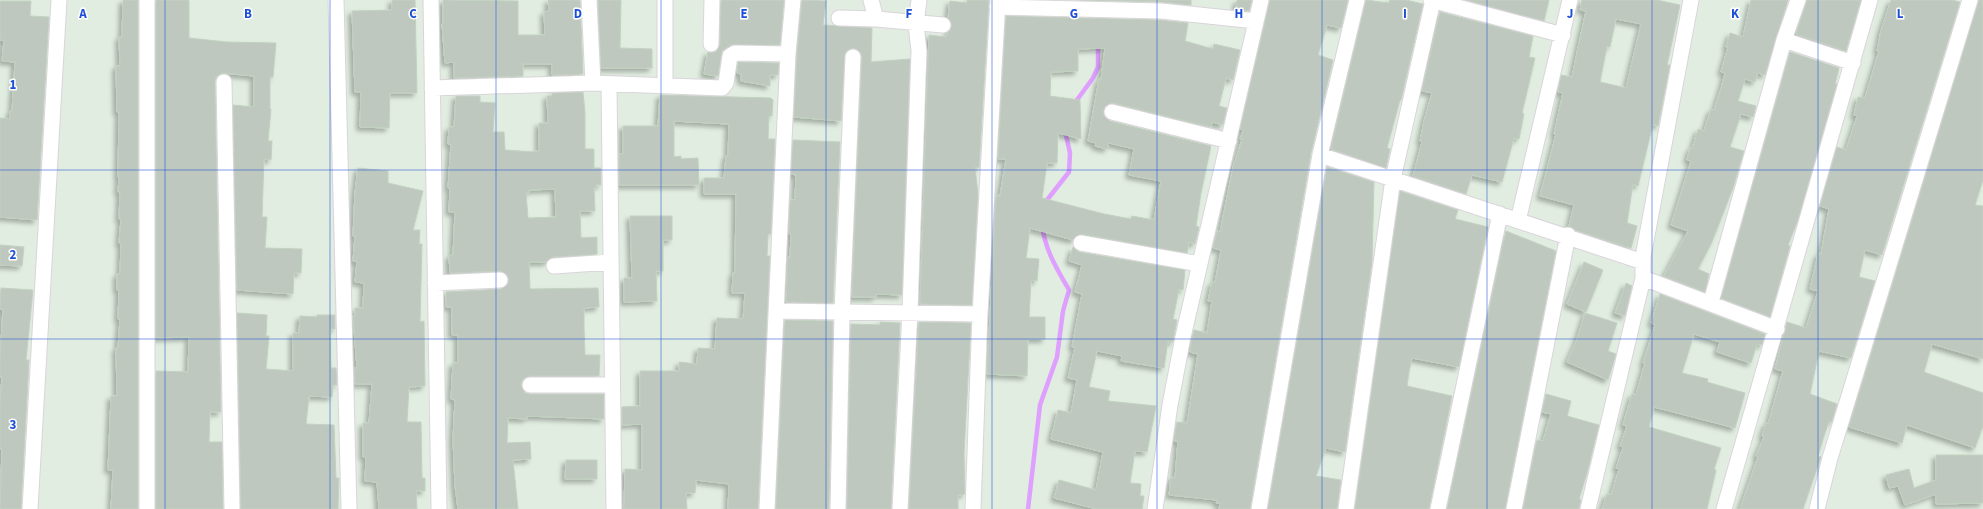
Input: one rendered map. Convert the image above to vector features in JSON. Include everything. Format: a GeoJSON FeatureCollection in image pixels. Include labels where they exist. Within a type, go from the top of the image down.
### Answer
{"type":"FeatureCollection","features":[{"type":"Feature","properties":{"kind":"street"},"geometry":{"type":"LineString","coordinates":[[30,509],[59,0]]}},
{"type":"Feature","properties":{"kind":"street"},"geometry":{"type":"LineString","coordinates":[[147,0],[147,509]]}},
{"type":"Feature","properties":{"kind":"street"},"geometry":{"type":"LineString","coordinates":[[336,0],[349,509]]}},
{"type":"Feature","properties":{"kind":"street"},"geometry":{"type":"LineString","coordinates":[[431,0],[438,509]]}},
{"type":"Feature","properties":{"kind":"street"},"geometry":{"type":"LineString","coordinates":[[589,0],[593,82]]}},
{"type":"Feature","properties":{"kind":"street"},"geometry":{"type":"LineString","coordinates":[[665,0],[665,84]]}},
{"type":"Feature","properties":{"kind":"street"},"geometry":{"type":"LineString","coordinates":[[711,44],[712,0]]}},
{"type":"Feature","properties":{"kind":"street"},"geometry":{"type":"LineString","coordinates":[[767,509],[788,54],[793,0]]}},
{"type":"Feature","properties":{"kind":"street"},"geometry":{"type":"LineString","coordinates":[[871,0],[876,19]]}},
{"type":"Feature","properties":{"kind":"street"},"geometry":{"type":"LineString","coordinates":[[900,509],[910,312],[919,51],[916,24],[919,0]]}},
{"type":"Feature","properties":{"kind":"street"},"geometry":{"type":"LineString","coordinates":[[1155,509],[1170,405],[1183,337],[1261,0]]}},
{"type":"Feature","properties":{"kind":"street"},"geometry":{"type":"LineString","coordinates":[[1259,509],[1320,155],[1357,0]]}},
{"type":"Feature","properties":{"kind":"street"},"geometry":{"type":"LineString","coordinates":[[1346,509],[1393,179],[1432,0],[1563,35]]}},
{"type":"Feature","properties":{"kind":"street"},"geometry":{"type":"LineString","coordinates":[[1518,221],[1563,35],[1570,0]]}},
{"type":"Feature","properties":{"kind":"street"},"geometry":{"type":"LineString","coordinates":[[1588,509],[1643,278],[1643,262],[1691,0]]}},
{"type":"Feature","properties":{"kind":"street"},"geometry":{"type":"LineString","coordinates":[[1711,302],[1784,40],[1798,0]]}},
{"type":"Feature","properties":{"kind":"street"},"geometry":{"type":"LineString","coordinates":[[1724,509],[1777,329],[1870,0]]}},
{"type":"Feature","properties":{"kind":"street"},"geometry":{"type":"LineString","coordinates":[[1817,509],[1830,458],[1970,0]]}},
{"type":"Feature","properties":{"kind":"street"},"geometry":{"type":"LineString","coordinates":[[973,509],[980,314],[998,4],[1099,10],[1161,11],[1256,21]]}},
{"type":"Feature","properties":{"kind":"street"},"geometry":{"type":"LineString","coordinates":[[839,18],[876,19],[916,24],[943,25]]}},
{"type":"Feature","properties":{"kind":"street"},"geometry":{"type":"LineString","coordinates":[[1784,40],[1853,63]]}},
{"type":"Feature","properties":{"kind":"street"},"geometry":{"type":"LineString","coordinates":[[432,88],[593,82],[609,84],[665,84],[722,88],[726,83],[730,56],[732,54],[788,54]]}},
{"type":"Feature","properties":{"kind":"street"},"geometry":{"type":"LineString","coordinates":[[838,509],[842,313],[853,57]]}},
{"type":"Feature","properties":{"kind":"street"},"geometry":{"type":"LineString","coordinates":[[224,82],[232,509]]}},
{"type":"Feature","properties":{"kind":"street"},"geometry":{"type":"LineString","coordinates":[[609,84],[614,509]]}},
{"type":"Feature","properties":{"kind":"street"},"geometry":{"type":"LineString","coordinates":[[1112,112],[1229,141]]}},
{"type":"Feature","properties":{"kind":"street"},"geometry":{"type":"LineString","coordinates":[[1320,155],[1518,221],[1568,235],[1643,262]]}},
{"type":"Feature","properties":{"kind":"street"},"geometry":{"type":"LineString","coordinates":[[1438,509],[1500,214]]}},
{"type":"Feature","properties":{"kind":"street"},"geometry":{"type":"LineString","coordinates":[[1514,509],[1568,235]]}},
{"type":"Feature","properties":{"kind":"street"},"geometry":{"type":"LineString","coordinates":[[1081,243],[1200,264]]}},
{"type":"Feature","properties":{"kind":"street"},"geometry":{"type":"LineString","coordinates":[[554,266],[611,262]]}},
{"type":"Feature","properties":{"kind":"street"},"geometry":{"type":"LineString","coordinates":[[1643,278],[1711,302],[1777,329]]}},
{"type":"Feature","properties":{"kind":"street"},"geometry":{"type":"LineString","coordinates":[[435,283],[500,280]]}},
{"type":"Feature","properties":{"kind":"street"},"geometry":{"type":"LineString","coordinates":[[776,311],[980,314]]}},
{"type":"Feature","properties":{"kind":"street"},"geometry":{"type":"LineString","coordinates":[[530,385],[612,385]]}},
{"type":"Feature","properties":{"kind":"building"},"geometry":{"type":"Polygon","coordinates":[[[123,0],[138,0],[138,509],[111,509],[113,470],[108,470],[111,396],[117,396],[116,348],[118,348],[120,319],[118,319],[119,290],[117,290],[117,274],[120,274],[121,244],[119,243],[121,219],[119,219],[120,192],[118,192],[119,112],[117,112],[116,66],[120,66],[119,37],[122,37],[123,0]]]}},
{"type":"Feature","properties":{"kind":"building"},"geometry":{"type":"Polygon","coordinates":[[[156,0],[189,0],[189,38],[227,42],[276,43],[273,77],[270,77],[271,109],[268,141],[272,141],[271,160],[264,159],[262,217],[267,217],[265,248],[302,249],[301,273],[294,273],[293,294],[237,290],[233,105],[254,107],[254,76],[222,73],[216,77],[215,82],[221,412],[210,412],[209,442],[222,442],[223,509],[156,509],[156,371],[188,372],[189,337],[156,338],[156,0]]]}},
{"type":"Feature","properties":{"kind":"building"},"geometry":{"type":"Polygon","coordinates":[[[392,0],[415,0],[417,93],[390,93],[389,128],[360,127],[361,92],[355,92],[352,11],[392,10],[392,0]]]}},
{"type":"Feature","properties":{"kind":"building"},"geometry":{"type":"Polygon","coordinates":[[[443,0],[518,1],[518,35],[545,35],[544,12],[549,11],[548,0],[580,0],[583,74],[552,75],[552,64],[523,64],[523,76],[454,78],[454,62],[445,63],[442,24],[443,0]]]}},
{"type":"Feature","properties":{"kind":"building"},"geometry":{"type":"Polygon","coordinates":[[[598,0],[621,0],[620,48],[652,49],[652,68],[601,68],[598,0]]]}},
{"type":"Feature","properties":{"kind":"building"},"geometry":{"type":"Polygon","coordinates":[[[721,0],[784,0],[780,45],[730,45],[722,51],[718,76],[704,74],[708,52],[716,52],[720,45],[721,0]]]}},
{"type":"Feature","properties":{"kind":"building"},"geometry":{"type":"Polygon","coordinates":[[[802,0],[826,1],[823,25],[872,28],[871,62],[910,59],[902,295],[876,294],[876,297],[852,297],[862,57],[861,53],[854,48],[845,53],[841,121],[794,117],[797,55],[802,0]]]}},
{"type":"Feature","properties":{"kind":"building"},"geometry":{"type":"Polygon","coordinates":[[[967,0],[989,0],[979,168],[975,167],[978,194],[972,305],[920,304],[929,35],[946,37],[952,26],[948,18],[950,1],[967,3],[967,0]]]}},
{"type":"Feature","properties":{"kind":"building"},"geometry":{"type":"Polygon","coordinates":[[[1079,0],[1191,0],[1191,5],[1161,2],[1079,0]]]}},
{"type":"Feature","properties":{"kind":"building"},"geometry":{"type":"Polygon","coordinates":[[[1237,0],[1252,0],[1249,11],[1236,10],[1237,0]]]}},
{"type":"Feature","properties":{"kind":"building"},"geometry":{"type":"Polygon","coordinates":[[[1270,0],[1348,0],[1341,28],[1327,25],[1318,55],[1333,60],[1311,153],[1250,509],[1219,509],[1220,503],[1216,503],[1217,500],[1169,495],[1171,477],[1175,478],[1178,441],[1174,441],[1177,422],[1187,423],[1198,354],[1190,352],[1194,330],[1207,333],[1212,301],[1208,301],[1212,282],[1215,283],[1221,250],[1213,248],[1217,231],[1220,232],[1234,162],[1242,139],[1240,139],[1243,130],[1240,129],[1270,0]]]}},
{"type":"Feature","properties":{"kind":"building"},"geometry":{"type":"Polygon","coordinates":[[[1366,0],[1389,3],[1390,0],[1406,0],[1423,4],[1401,100],[1387,148],[1390,149],[1386,168],[1331,149],[1366,0]]]}},
{"type":"Feature","properties":{"kind":"building"},"geometry":{"type":"Polygon","coordinates":[[[1466,0],[1549,0],[1544,21],[1466,0]]]}},
{"type":"Feature","properties":{"kind":"building"},"geometry":{"type":"Polygon","coordinates":[[[1582,0],[1657,0],[1680,5],[1667,65],[1670,65],[1658,126],[1653,124],[1638,186],[1633,184],[1627,223],[1637,226],[1631,248],[1575,230],[1569,226],[1574,205],[1540,196],[1556,134],[1554,134],[1563,93],[1558,92],[1561,75],[1572,77],[1586,11],[1580,10],[1582,0]],[[1616,19],[1610,47],[1607,46],[1600,82],[1626,88],[1641,24],[1616,19]]]}},
{"type":"Feature","properties":{"kind":"building"},"geometry":{"type":"Polygon","coordinates":[[[1751,0],[1788,0],[1765,75],[1758,73],[1755,82],[1745,79],[1738,101],[1756,106],[1753,117],[1741,114],[1730,147],[1744,151],[1733,188],[1712,242],[1698,269],[1709,274],[1705,292],[1664,276],[1688,231],[1671,225],[1691,161],[1687,160],[1690,148],[1692,149],[1698,129],[1704,131],[1711,109],[1714,110],[1722,85],[1725,73],[1721,72],[1730,33],[1743,37],[1751,0]]]}},
{"type":"Feature","properties":{"kind":"building"},"geometry":{"type":"Polygon","coordinates":[[[1807,0],[1861,0],[1846,51],[1796,34],[1807,0]]]}},
{"type":"Feature","properties":{"kind":"building"},"geometry":{"type":"Polygon","coordinates":[[[1891,0],[1952,0],[1960,2],[1882,255],[1865,250],[1859,277],[1875,281],[1851,358],[1819,351],[1810,394],[1837,404],[1832,422],[1829,421],[1824,436],[1818,456],[1821,457],[1803,509],[1740,509],[1758,457],[1756,456],[1764,437],[1762,436],[1766,423],[1768,424],[1783,371],[1775,369],[1787,322],[1806,328],[1818,291],[1810,289],[1818,254],[1821,254],[1829,209],[1820,206],[1837,147],[1846,150],[1857,116],[1854,115],[1858,97],[1865,98],[1879,51],[1877,51],[1881,30],[1891,0]]]}},
{"type":"Feature","properties":{"kind":"building"},"geometry":{"type":"Polygon","coordinates":[[[1979,0],[1983,0],[1983,180],[1975,205],[1983,206],[1983,359],[1932,344],[1924,372],[1983,393],[1983,426],[1975,448],[1907,425],[1902,443],[1849,427],[1979,0]]]}},
{"type":"Feature","properties":{"kind":"building"},"geometry":{"type":"Polygon","coordinates":[[[0,1],[31,1],[30,16],[49,17],[37,220],[0,217],[0,118],[10,119],[10,111],[12,111],[15,62],[2,61],[4,40],[0,40],[0,1]]]}},
{"type":"Feature","properties":{"kind":"building"},"geometry":{"type":"Polygon","coordinates":[[[1440,12],[1533,36],[1529,57],[1535,58],[1522,113],[1524,114],[1519,139],[1514,138],[1502,182],[1472,175],[1466,194],[1413,176],[1422,142],[1420,141],[1424,121],[1432,93],[1422,91],[1440,12]]]}},
{"type":"Feature","properties":{"kind":"building"},"geometry":{"type":"Polygon","coordinates":[[[1006,16],[1160,20],[1188,23],[1185,41],[1213,49],[1214,44],[1240,50],[1233,80],[1226,78],[1219,106],[1227,108],[1223,125],[1212,122],[1211,127],[1114,103],[1105,106],[1104,115],[1110,121],[1211,146],[1201,193],[1196,226],[1199,227],[1195,244],[1189,242],[1187,253],[1083,234],[1078,235],[1073,240],[1030,228],[1026,258],[1039,259],[1037,281],[1031,280],[1029,317],[1045,317],[1045,339],[1028,339],[1027,376],[987,374],[996,196],[1000,196],[1006,159],[998,159],[1006,16]],[[1105,48],[1078,49],[1078,71],[1051,72],[1050,96],[1080,100],[1081,139],[1058,133],[1057,163],[1047,163],[1042,198],[1104,214],[1131,219],[1132,216],[1154,220],[1161,181],[1129,175],[1134,149],[1109,143],[1107,149],[1095,146],[1096,143],[1088,141],[1099,79],[1101,80],[1105,48]]]}},
{"type":"Feature","properties":{"kind":"building"},"geometry":{"type":"Polygon","coordinates":[[[1790,52],[1839,68],[1835,84],[1837,84],[1798,220],[1788,245],[1790,246],[1770,317],[1721,298],[1790,52]]]}},
{"type":"Feature","properties":{"kind":"building"},"geometry":{"type":"Polygon","coordinates":[[[738,62],[779,63],[778,75],[770,75],[770,86],[741,81],[741,74],[737,73],[738,62]]]}},
{"type":"Feature","properties":{"kind":"building"},"geometry":{"type":"Polygon","coordinates":[[[583,92],[585,112],[585,149],[594,149],[594,168],[601,168],[601,185],[596,185],[596,188],[594,188],[595,211],[580,211],[581,238],[597,237],[597,254],[553,257],[546,262],[529,262],[530,289],[598,288],[599,307],[584,308],[584,327],[585,355],[600,355],[599,376],[530,376],[522,380],[521,385],[525,393],[530,394],[604,394],[604,419],[527,416],[527,419],[508,418],[507,443],[530,442],[531,459],[513,460],[518,509],[458,509],[455,486],[453,439],[455,400],[451,399],[453,363],[458,363],[458,335],[452,335],[452,307],[446,307],[446,292],[501,289],[508,284],[509,280],[507,275],[500,271],[450,273],[449,256],[453,255],[455,212],[449,212],[450,188],[448,188],[451,144],[448,144],[449,127],[454,127],[456,96],[480,96],[480,102],[495,103],[493,132],[504,132],[505,150],[534,152],[539,151],[539,123],[548,123],[547,96],[552,96],[552,93],[583,92]],[[555,189],[529,190],[529,193],[526,193],[528,218],[556,217],[555,189]]]}},
{"type":"Feature","properties":{"kind":"building"},"geometry":{"type":"Polygon","coordinates":[[[660,95],[771,98],[773,100],[772,116],[769,116],[768,139],[775,139],[771,234],[768,234],[767,256],[770,256],[758,509],[728,509],[729,484],[696,480],[695,493],[686,493],[687,509],[624,509],[625,469],[642,470],[642,424],[622,425],[622,407],[640,406],[640,371],[679,371],[679,362],[697,364],[698,348],[715,349],[717,318],[743,319],[745,293],[732,293],[733,273],[735,273],[736,194],[704,194],[704,178],[724,178],[726,156],[728,156],[729,124],[674,121],[674,157],[681,156],[681,159],[698,158],[699,185],[619,185],[619,154],[623,154],[623,126],[658,126],[660,95]]]}},
{"type":"Feature","properties":{"kind":"building"},"geometry":{"type":"Polygon","coordinates":[[[793,140],[840,142],[833,303],[786,302],[788,257],[790,258],[791,234],[789,234],[790,200],[795,200],[796,175],[791,174],[793,140]]]}},
{"type":"Feature","properties":{"kind":"building"},"geometry":{"type":"Polygon","coordinates":[[[1327,167],[1374,182],[1372,262],[1345,452],[1326,448],[1316,476],[1341,480],[1337,509],[1268,509],[1327,167]]]}},
{"type":"Feature","properties":{"kind":"building"},"geometry":{"type":"Polygon","coordinates":[[[358,168],[388,171],[388,183],[423,191],[413,230],[420,230],[419,244],[422,244],[420,322],[424,321],[425,386],[409,387],[407,422],[421,422],[422,478],[425,478],[425,491],[416,491],[417,509],[379,509],[377,482],[365,481],[366,457],[363,457],[363,423],[369,423],[372,384],[355,384],[354,368],[357,368],[353,316],[355,316],[355,308],[363,308],[364,283],[355,282],[357,261],[353,261],[355,236],[353,236],[355,193],[358,168]]]}},
{"type":"Feature","properties":{"kind":"building"},"geometry":{"type":"Polygon","coordinates":[[[1400,191],[1458,210],[1455,219],[1488,227],[1459,367],[1412,358],[1409,372],[1407,386],[1452,396],[1429,509],[1355,509],[1400,191]]]}},
{"type":"Feature","properties":{"kind":"building"},"geometry":{"type":"Polygon","coordinates":[[[630,216],[672,216],[672,240],[663,240],[663,271],[656,271],[657,301],[624,302],[624,278],[632,278],[630,216]]]}},
{"type":"Feature","properties":{"kind":"building"},"geometry":{"type":"Polygon","coordinates":[[[1506,231],[1556,251],[1505,509],[1447,509],[1506,231]]]}},
{"type":"Feature","properties":{"kind":"building"},"geometry":{"type":"Polygon","coordinates":[[[0,245],[24,247],[22,266],[0,265],[0,245]]]}},
{"type":"Feature","properties":{"kind":"building"},"geometry":{"type":"Polygon","coordinates":[[[1073,247],[1079,252],[1185,270],[1183,290],[1179,289],[1173,319],[1177,320],[1173,342],[1168,341],[1164,368],[1121,361],[1122,356],[1097,351],[1089,387],[1110,391],[1108,401],[1156,406],[1147,452],[1135,451],[1130,483],[1141,484],[1140,496],[1144,496],[1142,509],[1097,509],[1054,498],[1059,480],[1096,490],[1103,452],[1051,439],[1058,410],[1071,413],[1077,380],[1068,378],[1075,347],[1072,347],[1082,294],[1075,292],[1082,265],[1069,261],[1073,247]]]}},
{"type":"Feature","properties":{"kind":"building"},"geometry":{"type":"Polygon","coordinates":[[[1584,262],[1603,270],[1586,312],[1567,304],[1584,262]]]}},
{"type":"Feature","properties":{"kind":"building"},"geometry":{"type":"Polygon","coordinates":[[[1626,283],[1632,286],[1625,316],[1615,313],[1626,283]]]}},
{"type":"Feature","properties":{"kind":"building"},"geometry":{"type":"Polygon","coordinates":[[[1,288],[33,290],[26,360],[29,360],[21,509],[0,509],[2,449],[0,449],[0,405],[2,377],[0,377],[0,358],[3,309],[0,309],[1,288]]]}},
{"type":"Feature","properties":{"kind":"building"},"geometry":{"type":"Polygon","coordinates":[[[1660,294],[1765,334],[1762,345],[1757,344],[1751,363],[1717,352],[1720,342],[1694,334],[1682,373],[1708,379],[1707,382],[1745,393],[1735,428],[1654,407],[1649,427],[1721,448],[1714,469],[1716,470],[1707,509],[1602,509],[1607,494],[1611,495],[1619,469],[1616,468],[1623,447],[1620,446],[1627,426],[1623,425],[1632,394],[1636,395],[1645,363],[1643,363],[1655,325],[1651,323],[1660,294]]]}},
{"type":"Feature","properties":{"kind":"building"},"geometry":{"type":"Polygon","coordinates":[[[237,313],[267,315],[266,336],[269,336],[266,369],[293,371],[293,333],[299,333],[300,316],[317,317],[317,315],[335,315],[335,329],[330,329],[331,368],[336,368],[337,385],[333,385],[332,397],[309,396],[306,424],[334,425],[336,478],[339,478],[338,509],[241,509],[237,313]]]}},
{"type":"Feature","properties":{"kind":"building"},"geometry":{"type":"Polygon","coordinates":[[[1585,313],[1617,323],[1608,351],[1616,354],[1608,380],[1567,362],[1576,342],[1585,313]]]}},
{"type":"Feature","properties":{"kind":"building"},"geometry":{"type":"Polygon","coordinates":[[[785,320],[833,321],[829,509],[776,509],[785,320]]]}},
{"type":"Feature","properties":{"kind":"building"},"geometry":{"type":"Polygon","coordinates":[[[880,322],[900,323],[891,509],[847,509],[851,324],[880,325],[880,322]]]}},
{"type":"Feature","properties":{"kind":"building"},"geometry":{"type":"Polygon","coordinates":[[[919,322],[971,323],[964,453],[965,494],[958,495],[958,509],[909,509],[919,322]]]}},
{"type":"Feature","properties":{"kind":"building"},"geometry":{"type":"Polygon","coordinates":[[[1546,394],[1571,401],[1567,416],[1599,425],[1579,499],[1581,500],[1579,509],[1523,509],[1537,440],[1543,441],[1551,414],[1542,412],[1546,394]]]}},
{"type":"Feature","properties":{"kind":"building"},"geometry":{"type":"Polygon","coordinates":[[[1936,455],[1983,455],[1983,503],[1936,504],[1936,494],[1905,505],[1898,486],[1889,488],[1886,475],[1909,469],[1914,488],[1936,480],[1936,455]]]}},
{"type":"Feature","properties":{"kind":"building"},"geometry":{"type":"Polygon","coordinates":[[[566,460],[597,460],[597,479],[565,479],[566,460]]]}},
{"type":"Feature","properties":{"kind":"waterway"},"geometry":{"type":"LineString","coordinates":[[1074,104],[1093,78],[1098,67],[1098,42]]}},
{"type":"Feature","properties":{"kind":"waterway"},"geometry":{"type":"LineString","coordinates":[[1045,205],[1047,200],[1069,172],[1070,153],[1065,131]]}},
{"type":"Feature","properties":{"kind":"waterway"},"geometry":{"type":"LineString","coordinates":[[1028,509],[1040,405],[1057,357],[1063,311],[1069,290],[1049,251],[1042,225]]}}]}
